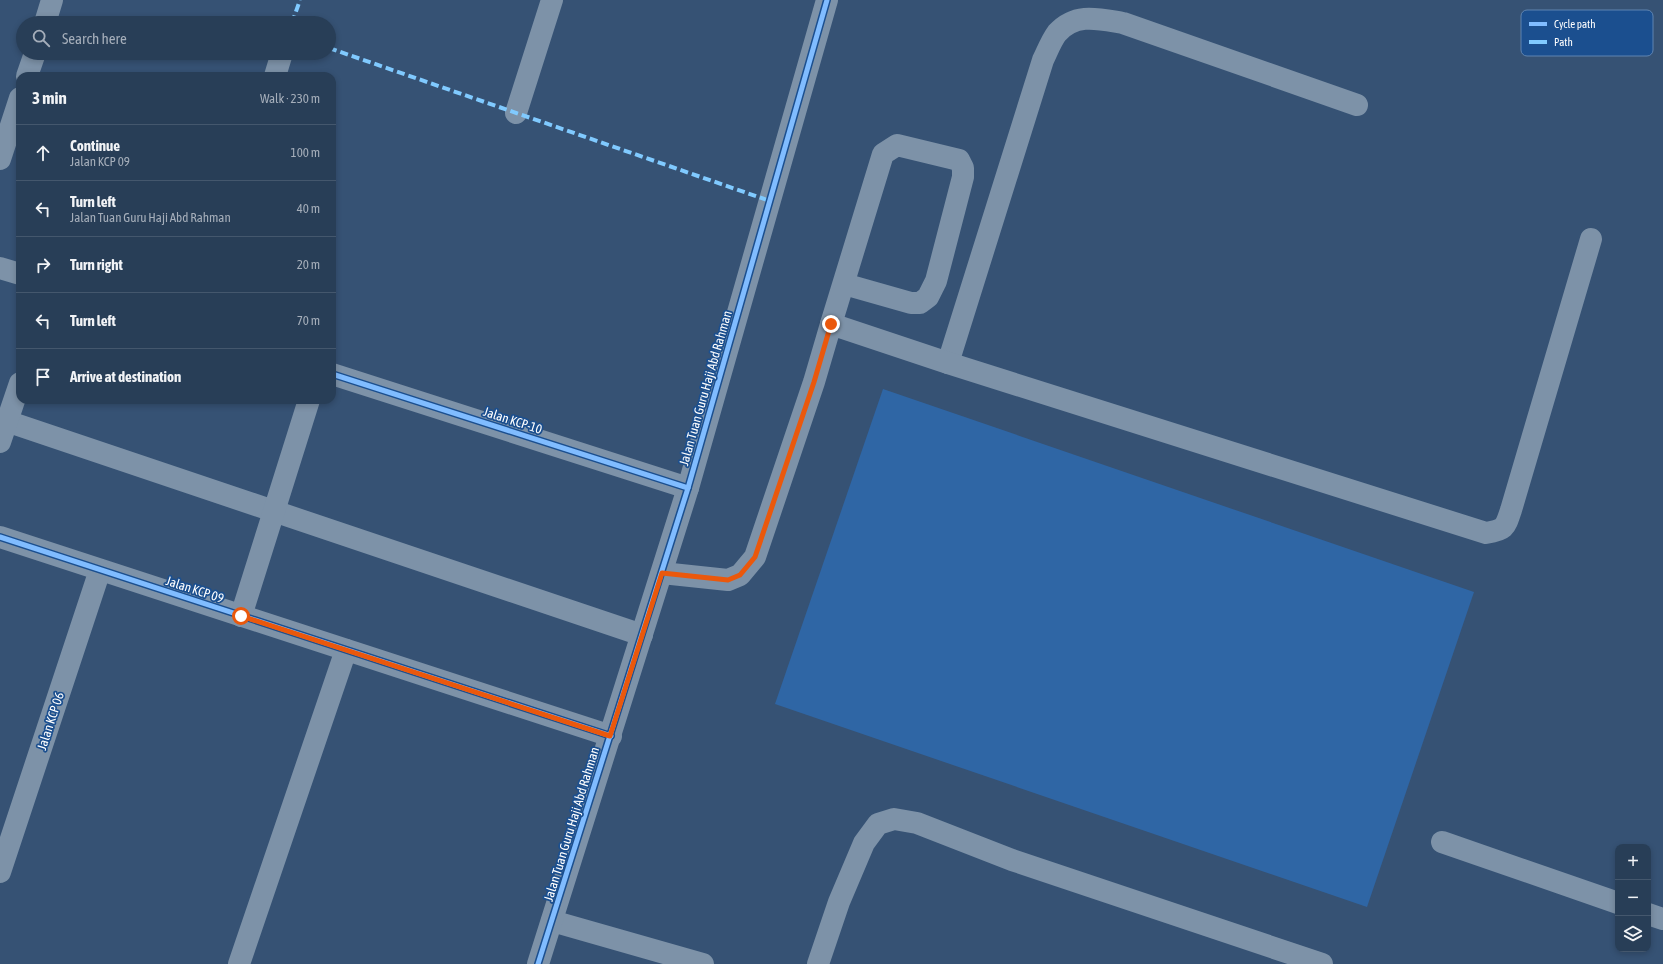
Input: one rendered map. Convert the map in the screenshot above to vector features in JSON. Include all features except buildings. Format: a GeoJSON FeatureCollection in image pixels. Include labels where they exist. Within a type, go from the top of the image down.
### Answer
{"type":"FeatureCollection","features":[{"type":"Feature","properties":{"kind":"street"},"geometry":{"type":"LineString","coordinates":[[47,16],[52,0]]}},
{"type":"Feature","properties":{"kind":"street"},"geometry":{"type":"LineString","coordinates":[[516,113],[552,0]]}},
{"type":"Feature","properties":{"kind":"street","name":"Jalan Tuan Guru Haji Abd Rahman"},"geometry":{"type":"LineString","coordinates":[[538,964],[688,488],[827,0]]}},
{"type":"Feature","properties":{"kind":"street"},"geometry":{"type":"LineString","coordinates":[[948,363],[1043,60],[1057,34],[1070,22],[1091,18],[1123,23],[1357,105]]}},
{"type":"Feature","properties":{"kind":"street"},"geometry":{"type":"LineString","coordinates":[[28,72],[33,60]]}},
{"type":"Feature","properties":{"kind":"street"},"geometry":{"type":"LineString","coordinates":[[276,72],[280,60]]}},
{"type":"Feature","properties":{"kind":"street"},"geometry":{"type":"LineString","coordinates":[[0,159],[16,110]]}},
{"type":"Feature","properties":{"kind":"street"},"geometry":{"type":"LineString","coordinates":[[662,573],[728,580],[740,575],[755,557],[814,382],[883,154],[897,145],[959,160],[963,168],[963,177],[936,281],[928,297],[920,303],[911,303],[844,284]]}},
{"type":"Feature","properties":{"kind":"street"},"geometry":{"type":"LineString","coordinates":[[831,324],[948,363],[1486,533],[1499,531],[1505,528],[1591,239]]}},
{"type":"Feature","properties":{"kind":"street"},"geometry":{"type":"LineString","coordinates":[[0,268],[16,273]]}},
{"type":"Feature","properties":{"kind":"street","name":"Jalan KCP-10"},"geometry":{"type":"LineString","coordinates":[[336,375],[688,488]]}},
{"type":"Feature","properties":{"kind":"street"},"geometry":{"type":"LineString","coordinates":[[0,442],[4,421],[16,392]]}},
{"type":"Feature","properties":{"kind":"street"},"geometry":{"type":"LineString","coordinates":[[241,616],[308,404]]}},
{"type":"Feature","properties":{"kind":"street"},"geometry":{"type":"LineString","coordinates":[[4,421],[642,635]]}},
{"type":"Feature","properties":{"kind":"street","name":"Jalan KCP 09"},"geometry":{"type":"LineString","coordinates":[[0,537],[610,736]]}},
{"type":"Feature","properties":{"kind":"street","name":"Jalan KCP 06"},"geometry":{"type":"LineString","coordinates":[[0,872],[100,570]]}},
{"type":"Feature","properties":{"kind":"street"},"geometry":{"type":"LineString","coordinates":[[239,964],[346,650]]}},
{"type":"Feature","properties":{"kind":"street"},"geometry":{"type":"LineString","coordinates":[[818,964],[839,902],[864,843],[878,824],[894,819],[917,823],[1012,860],[1322,964]]}},
{"type":"Feature","properties":{"kind":"street"},"geometry":{"type":"LineString","coordinates":[[1442,842],[1615,902]]}},
{"type":"Feature","properties":{"kind":"street"},"geometry":{"type":"LineString","coordinates":[[1651,915],[1663,919]]}},
{"type":"Feature","properties":{"kind":"street"},"geometry":{"type":"LineString","coordinates":[[552,921],[703,964]]}},
{"type":"Feature","properties":{"kind":"shaded area"},"geometry":{"type":"Polygon","coordinates":[[[883,389],[1474,592],[1367,907],[775,704],[883,389]]]}},
{"type":"Feature","properties":{"kind":"marked path"},"geometry":{"type":"LineString","coordinates":[[294,16],[300,0]]}},
{"type":"Feature","properties":{"kind":"marked path"},"geometry":{"type":"LineString","coordinates":[[336,50],[770,201]]}},
{"type":"Feature","properties":{"kind":"cycle path"},"geometry":{"type":"LineString","coordinates":[[538,964],[688,488],[827,0]]}},
{"type":"Feature","properties":{"kind":"cycle path"},"geometry":{"type":"LineString","coordinates":[[336,375],[688,488]]}},
{"type":"Feature","properties":{"kind":"cycle path"},"geometry":{"type":"LineString","coordinates":[[0,537],[611,736]]}},
{"type":"Feature","properties":{"kind":"route"},"geometry":{"type":"LineString","coordinates":[[241,616],[610,736],[662,573],[716,580],[728,580],[740,575],[755,557],[814,382],[831,324]]}}]}
